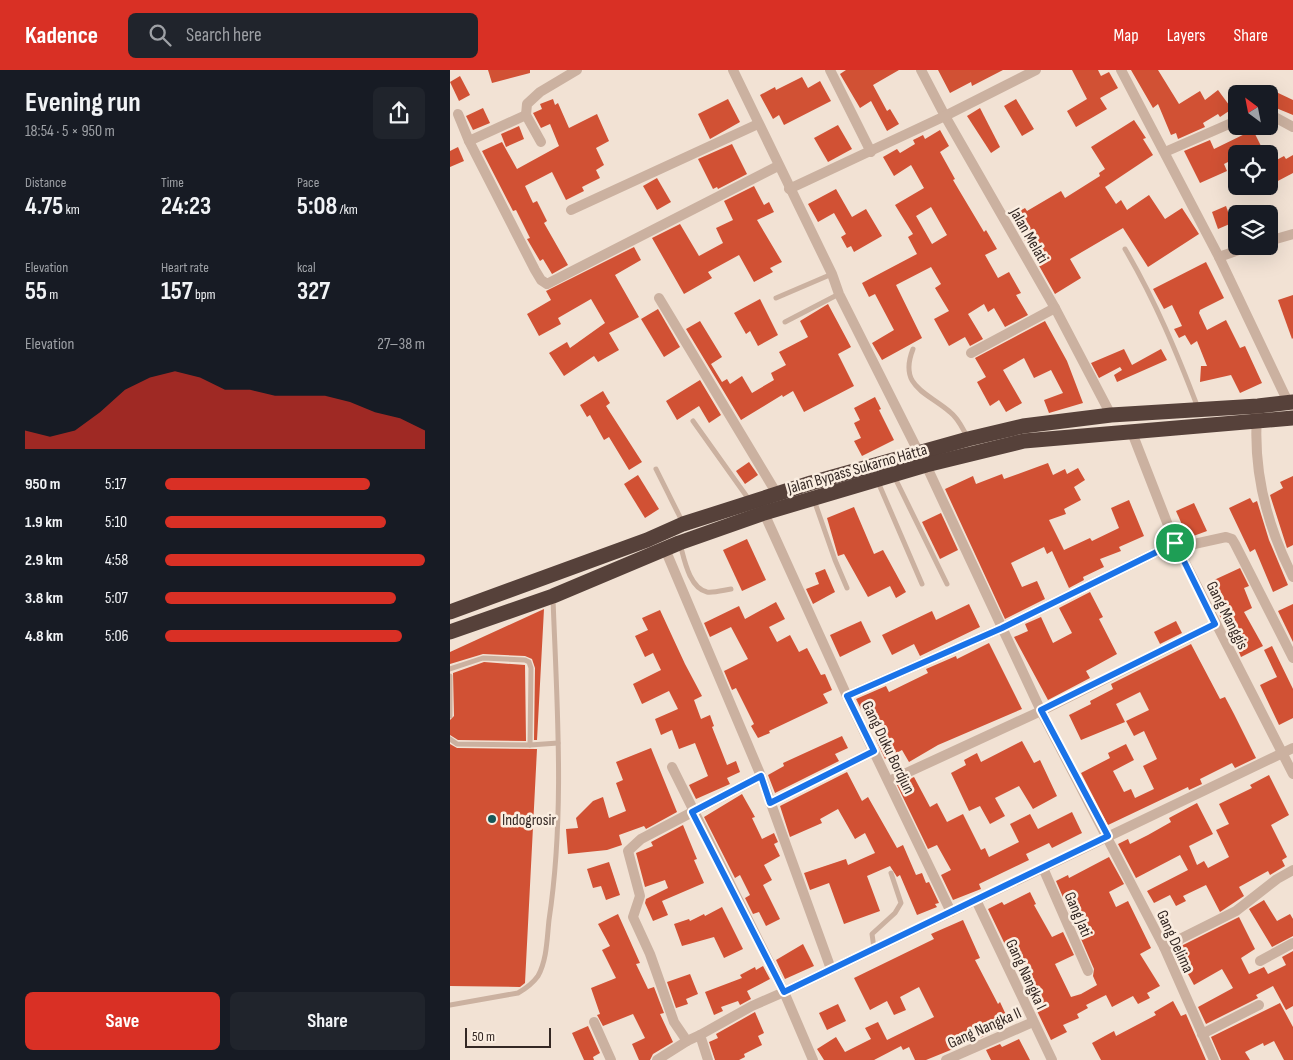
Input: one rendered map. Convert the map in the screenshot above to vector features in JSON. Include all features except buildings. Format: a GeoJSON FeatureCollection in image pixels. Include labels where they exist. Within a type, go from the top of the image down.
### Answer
{"type":"FeatureCollection","features":[{"type":"Feature","properties":{"kind":"highway","name":"Jalan Bypass Sukarno Hatta"},"geometry":{"type":"LineString","coordinates":[[450,632],[553,596],[679,543],[764,513],[877,479],[894,476],[923,459],[968,439],[1023,426],[1111,416],[1290,402]]}},
{"type":"Feature","properties":{"kind":"highway"},"geometry":{"type":"LineString","coordinates":[[1226,408],[1228,424]]}},
{"type":"Feature","properties":{"kind":"highway","name":"Jalan Bypass Sukarno Hatta"},"geometry":{"type":"LineString","coordinates":[[450,612],[647,540],[683,524],[750,502],[923,459],[1024,441],[1131,430],[1293,418]]}},
{"type":"Feature","properties":{"kind":"highway"},"geometry":{"type":"LineString","coordinates":[[546,576],[553,596]]}},
{"type":"Feature","properties":{"kind":"highway"},"geometry":{"type":"LineString","coordinates":[[518,586],[526,606]]}},
{"type":"Feature","properties":{"kind":"street"},"geometry":{"type":"LineString","coordinates":[[541,142],[526,115],[527,104],[534,96],[577,70]]}},
{"type":"Feature","properties":{"kind":"street","name":"Gang Delima"},"geometry":{"type":"LineString","coordinates":[[733,70],[789,189],[832,274],[839,294],[923,459],[1041,710],[1164,947],[1214,1060]]}},
{"type":"Feature","properties":{"kind":"street"},"geometry":{"type":"LineString","coordinates":[[830,70],[871,152]]}},
{"type":"Feature","properties":{"kind":"street","name":"Jalan Melati"},"geometry":{"type":"LineString","coordinates":[[921,70],[945,116],[1055,308],[1111,416]]}},
{"type":"Feature","properties":{"kind":"street"},"geometry":{"type":"LineString","coordinates":[[789,189],[871,152],[1036,70]]}},
{"type":"Feature","properties":{"kind":"street"},"geometry":{"type":"LineString","coordinates":[[1121,70],[1219,257],[1290,402]]}},
{"type":"Feature","properties":{"kind":"street"},"geometry":{"type":"LineString","coordinates":[[458,114],[469,141],[535,270],[541,280],[547,284],[778,166]]}},
{"type":"Feature","properties":{"kind":"street"},"geometry":{"type":"LineString","coordinates":[[469,141],[526,115]]}},
{"type":"Feature","properties":{"kind":"street"},"geometry":{"type":"LineString","coordinates":[[1278,119],[1293,127]]}},
{"type":"Feature","properties":{"kind":"street"},"geometry":{"type":"LineString","coordinates":[[571,210],[758,124]]}},
{"type":"Feature","properties":{"kind":"street"},"geometry":{"type":"LineString","coordinates":[[1165,152],[1228,124]]}},
{"type":"Feature","properties":{"kind":"street"},"geometry":{"type":"LineString","coordinates":[[1278,238],[1293,234]]}},
{"type":"Feature","properties":{"kind":"street"},"geometry":{"type":"LineString","coordinates":[[1219,257],[1228,254]]}},
{"type":"Feature","properties":{"kind":"street"},"geometry":{"type":"LineString","coordinates":[[659,298],[777,494]]}},
{"type":"Feature","properties":{"kind":"street"},"geometry":{"type":"LineString","coordinates":[[971,353],[1055,308]]}},
{"type":"Feature","properties":{"kind":"street"},"geometry":{"type":"LineString","coordinates":[[1258,406],[1256,450],[1264,505],[1284,560],[1293,577]]}},
{"type":"Feature","properties":{"kind":"street","name":"Gang Manggis"},"geometry":{"type":"LineString","coordinates":[[1131,430],[1175,543],[1293,774]]}},
{"type":"Feature","properties":{"kind":"street","name":"Gang Duku Bordjun"},"geometry":{"type":"LineString","coordinates":[[764,513],[847,696],[951,912]]}},
{"type":"Feature","properties":{"kind":"street"},"geometry":{"type":"LineString","coordinates":[[847,696],[1002,628],[1175,543],[1185,546],[1226,537],[1232,539],[1293,658]]}},
{"type":"Feature","properties":{"kind":"street"},"geometry":{"type":"LineString","coordinates":[[664,549],[761,776],[831,969]]}},
{"type":"Feature","properties":{"kind":"street"},"geometry":{"type":"LineString","coordinates":[[889,781],[1041,710],[1215,624]]}},
{"type":"Feature","properties":{"kind":"street"},"geometry":{"type":"LineString","coordinates":[[657,1060],[739,1012],[1293,748]]}},
{"type":"Feature","properties":{"kind":"street"},"geometry":{"type":"LineString","coordinates":[[770,803],[874,751]]}},
{"type":"Feature","properties":{"kind":"street"},"geometry":{"type":"LineString","coordinates":[[672,767],[692,812],[784,992],[813,1060]]}},
{"type":"Feature","properties":{"kind":"street"},"geometry":{"type":"LineString","coordinates":[[687,1041],[674,1022],[650,954],[634,920],[633,912],[640,896],[628,854],[629,848],[640,839],[761,776]]}},
{"type":"Feature","properties":{"kind":"street","name":"Gang Jati"},"geometry":{"type":"LineString","coordinates":[[1043,868],[1088,972]]}},
{"type":"Feature","properties":{"kind":"street"},"geometry":{"type":"LineString","coordinates":[[1164,947],[1236,911],[1277,879],[1293,870]]}},
{"type":"Feature","properties":{"kind":"street","name":"Gang Nangka I"},"geometry":{"type":"LineString","coordinates":[[976,900],[1052,1060]]}},
{"type":"Feature","properties":{"kind":"street"},"geometry":{"type":"LineString","coordinates":[[1260,961],[1293,943]]}},
{"type":"Feature","properties":{"kind":"street"},"geometry":{"type":"LineString","coordinates":[[1202,1034],[1259,1005]]}},
{"type":"Feature","properties":{"kind":"street"},"geometry":{"type":"LineString","coordinates":[[594,1022],[611,1060]]}},
{"type":"Feature","properties":{"kind":"street","name":"Gang Nangka II"},"geometry":{"type":"LineString","coordinates":[[947,1060],[1033,1022]]}},
{"type":"Feature","properties":{"kind":"street"},"geometry":{"type":"LineString","coordinates":[[700,1035],[708,1060]]}},
{"type":"Feature","properties":{"kind":"lane"},"geometry":{"type":"LineString","coordinates":[[1125,249],[1147,286],[1176,352],[1198,409]]}},
{"type":"Feature","properties":{"kind":"lane"},"geometry":{"type":"LineString","coordinates":[[776,298],[832,274]]}},
{"type":"Feature","properties":{"kind":"lane"},"geometry":{"type":"LineString","coordinates":[[785,322],[839,294]]}},
{"type":"Feature","properties":{"kind":"lane"},"geometry":{"type":"LineString","coordinates":[[913,349],[909,358],[910,380],[916,389],[951,412],[960,423],[968,439]]}},
{"type":"Feature","properties":{"kind":"lane"},"geometry":{"type":"LineString","coordinates":[[693,421],[750,502]]}},
{"type":"Feature","properties":{"kind":"lane"},"geometry":{"type":"LineString","coordinates":[[656,469],[683,524]]}},
{"type":"Feature","properties":{"kind":"lane"},"geometry":{"type":"LineString","coordinates":[[894,476],[947,584]]}},
{"type":"Feature","properties":{"kind":"lane"},"geometry":{"type":"LineString","coordinates":[[877,479],[922,584]]}},
{"type":"Feature","properties":{"kind":"lane"},"geometry":{"type":"LineString","coordinates":[[813,499],[847,588]]}},
{"type":"Feature","properties":{"kind":"lane"},"geometry":{"type":"LineString","coordinates":[[679,543],[687,568],[700,589],[708,592],[731,589]]}},
{"type":"Feature","properties":{"kind":"lane"},"geometry":{"type":"LineString","coordinates":[[450,1004],[518,993],[538,976],[544,960],[556,870],[560,793],[553,596]]}},
{"type":"Feature","properties":{"kind":"lane"},"geometry":{"type":"LineString","coordinates":[[450,669],[483,658],[525,660],[529,662],[532,668],[530,745]]}},
{"type":"Feature","properties":{"kind":"lane"},"geometry":{"type":"LineString","coordinates":[[450,676],[450,716]]}},
{"type":"Feature","properties":{"kind":"lane"},"geometry":{"type":"LineString","coordinates":[[450,739],[457,744],[530,745],[558,743]]}},
{"type":"Feature","properties":{"kind":"lane"},"geometry":{"type":"LineString","coordinates":[[874,949],[872,934],[895,913],[901,903],[891,873]]}},
{"type":"Feature","properties":{"kind":"place","name":"Indogrosir"},"geometry":{"type":"Point","coordinates":[492,819]}},
{"type":"Feature","properties":{"kind":"route"},"geometry":{"type":"LineString","coordinates":[[1175,543],[1215,624],[1041,710],[1108,836],[784,992],[692,812],[761,776],[770,803],[874,751],[847,696],[1002,628],[1175,543]]}}]}
